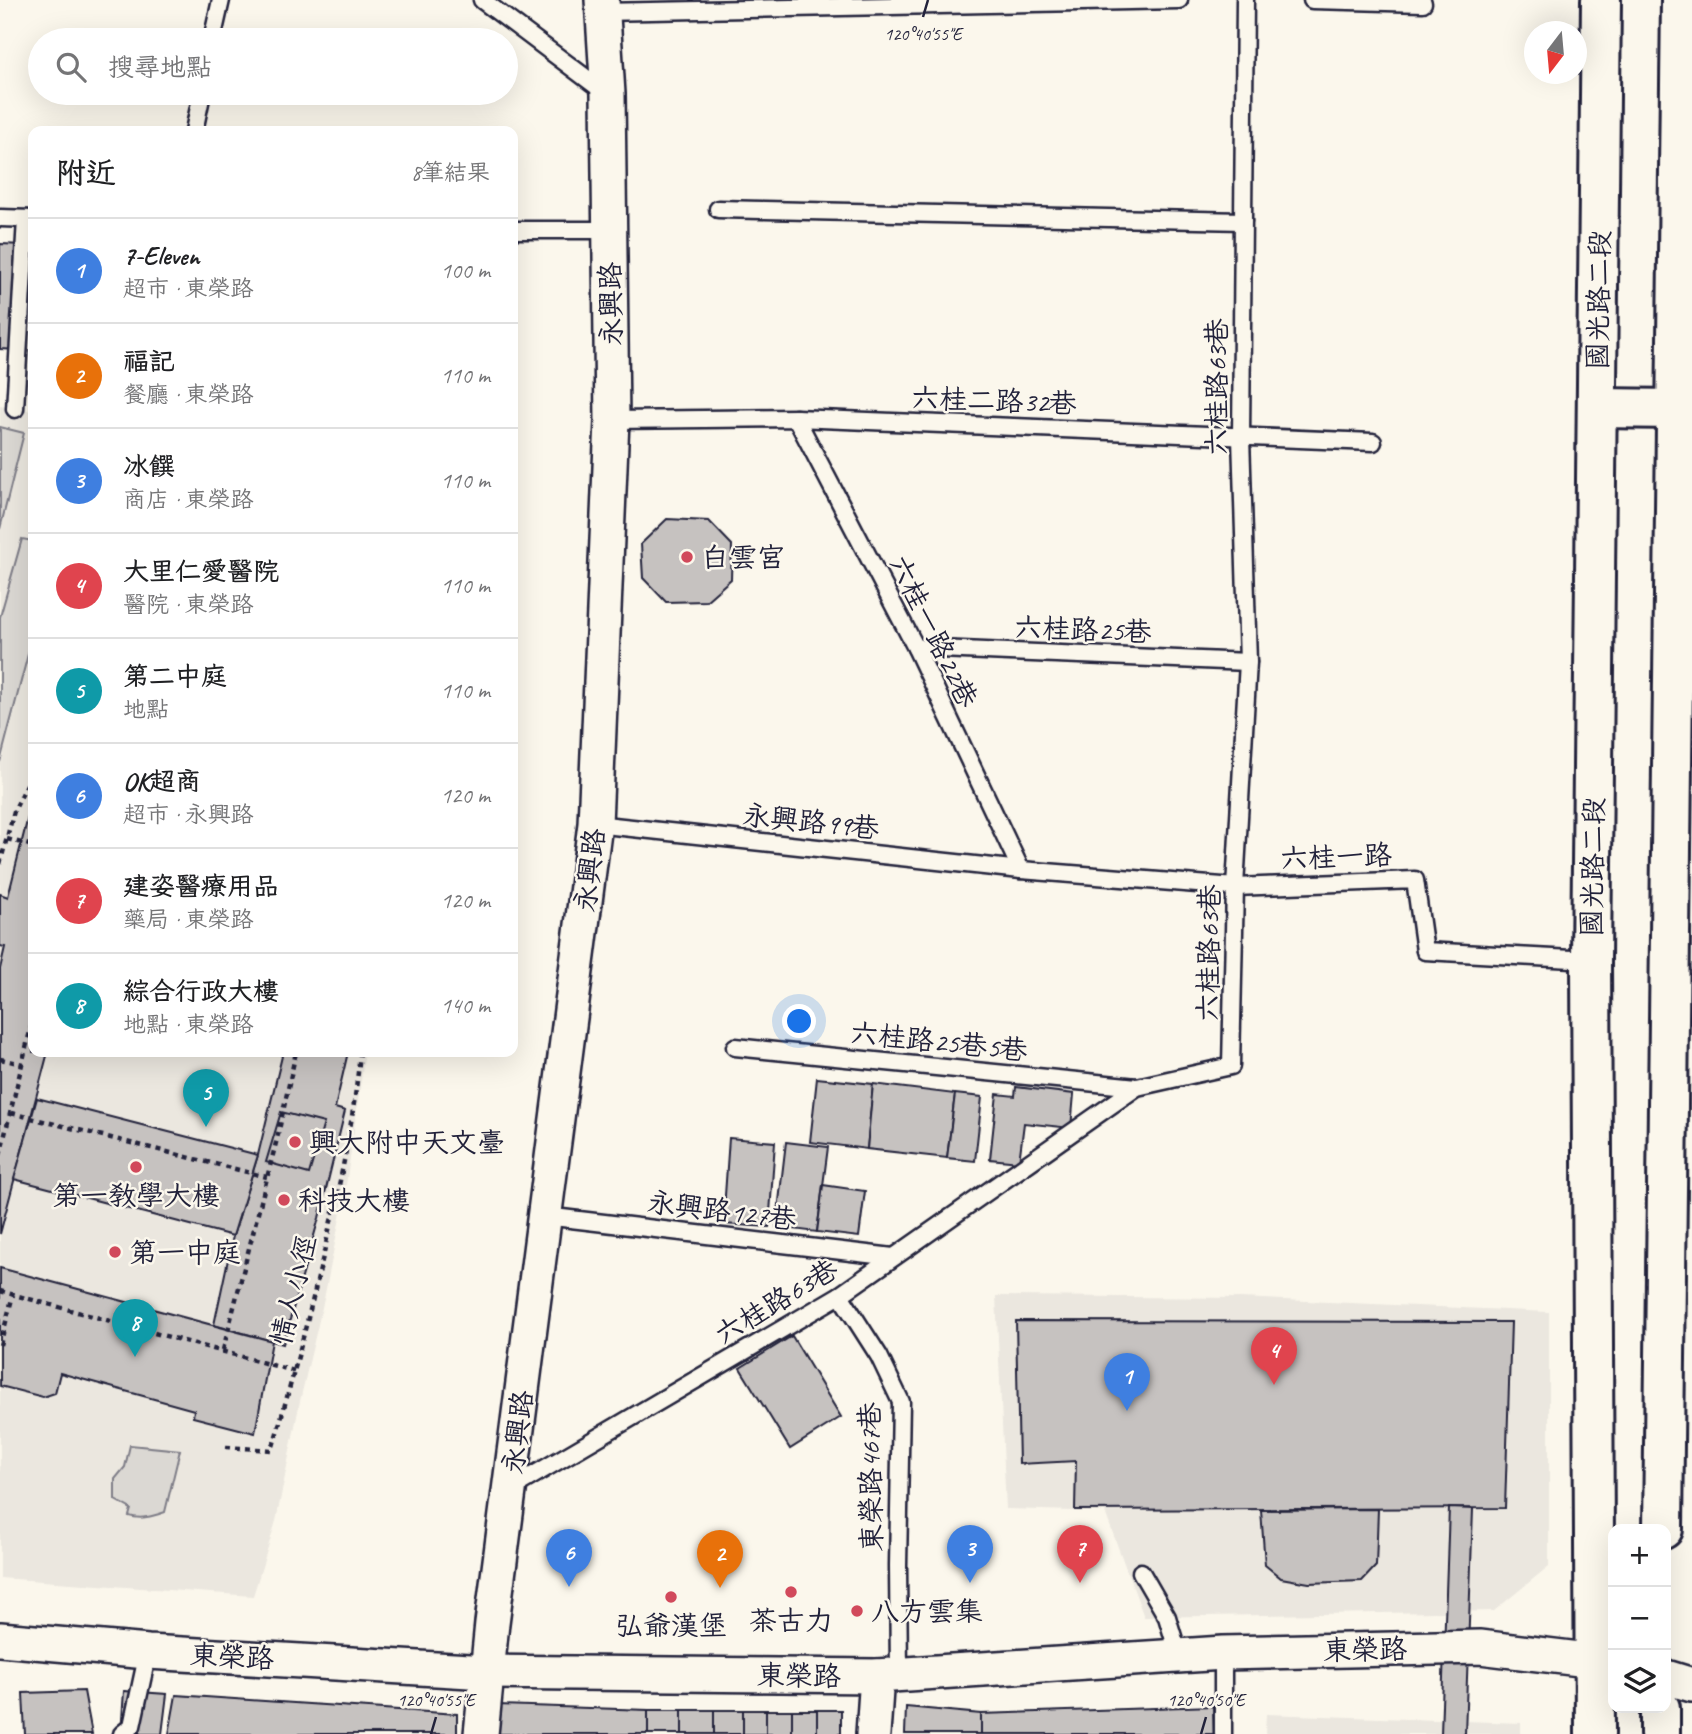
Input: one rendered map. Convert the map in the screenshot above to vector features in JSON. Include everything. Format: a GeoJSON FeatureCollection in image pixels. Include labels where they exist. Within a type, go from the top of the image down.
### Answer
{"type":"FeatureCollection","features":[{"type":"Feature","properties":{"kind":"main road","name":"國光路二段"},"geometry":{"type":"LineString","coordinates":[[1595,1734],[1597,1661],[1591,960],[1601,0]]}},
{"type":"Feature","properties":{"kind":"main road"},"geometry":{"type":"LineString","coordinates":[[1662,1524],[1676,903],[1681,0]]}},
{"type":"Feature","properties":{"kind":"main road"},"geometry":{"type":"LineString","coordinates":[[1597,408],[1677,409]]}},
{"type":"Feature","properties":{"kind":"main road"},"geometry":{"type":"LineString","coordinates":[[1660,1713],[1660,1734]]}},
{"type":"Feature","properties":{"kind":"street","name":"永興路"},"geometry":{"type":"LineString","coordinates":[[481,1734],[486,1672],[595,824],[612,420],[608,94],[602,6]]}},
{"type":"Feature","properties":{"kind":"street","name":"東榮路"},"geometry":{"type":"LineString","coordinates":[[0,1639],[148,1652],[486,1672],[888,1675],[1223,1653],[1480,1647],[1597,1661]]}},
{"type":"Feature","properties":{"kind":"street"},"geometry":{"type":"LineString","coordinates":[[873,1734],[888,1675]]}},
{"type":"Feature","properties":{"kind":"street"},"geometry":{"type":"LineString","coordinates":[[1671,1679],[1692,1685]]}},
{"type":"Feature","properties":{"kind":"lane"},"geometry":{"type":"LineString","coordinates":[[214,28],[220,0]]}},
{"type":"Feature","properties":{"kind":"lane"},"geometry":{"type":"LineString","coordinates":[[482,0],[608,94]]}},
{"type":"Feature","properties":{"kind":"lane"},"geometry":{"type":"LineString","coordinates":[[602,6],[713,9],[829,4],[1179,0]]}},
{"type":"Feature","properties":{"kind":"lane","name":"六桂路63巷"},"geometry":{"type":"LineString","coordinates":[[510,1489],[840,1295],[1137,1087],[1231,1066],[1235,887],[1248,662],[1241,437],[1245,0]]}},
{"type":"Feature","properties":{"kind":"lane"},"geometry":{"type":"LineString","coordinates":[[1312,0],[1423,3]]}},
{"type":"Feature","properties":{"kind":"lane"},"geometry":{"type":"LineString","coordinates":[[195,126],[199,105]]}},
{"type":"Feature","properties":{"kind":"lane"},"geometry":{"type":"LineString","coordinates":[[718,209],[1243,221]]}},
{"type":"Feature","properties":{"kind":"lane"},"geometry":{"type":"LineString","coordinates":[[0,218],[28,219]]}},
{"type":"Feature","properties":{"kind":"lane"},"geometry":{"type":"LineString","coordinates":[[518,230],[609,230]]}},
{"type":"Feature","properties":{"kind":"lane"},"geometry":{"type":"LineString","coordinates":[[15,409],[28,233]]}},
{"type":"Feature","properties":{"kind":"lane","name":"六桂二路32巷"},"geometry":{"type":"LineString","coordinates":[[612,420],[796,418],[1373,442]]}},
{"type":"Feature","properties":{"kind":"lane","name":"六桂一路22巷"},"geometry":{"type":"LineString","coordinates":[[796,418],[916,648],[1021,870]]}},
{"type":"Feature","properties":{"kind":"lane","name":"六桂路25巷"},"geometry":{"type":"LineString","coordinates":[[916,648],[1248,662]]}},
{"type":"Feature","properties":{"kind":"lane","name":"永興路99巷"},"geometry":{"type":"LineString","coordinates":[[595,824],[1021,870]]}},
{"type":"Feature","properties":{"kind":"lane","name":"六桂一路"},"geometry":{"type":"LineString","coordinates":[[1021,870],[1235,887],[1415,880],[1425,951],[1591,960]]}},
{"type":"Feature","properties":{"kind":"lane","name":"六桂路25巷5巷"},"geometry":{"type":"LineString","coordinates":[[735,1047],[1137,1087]]}},
{"type":"Feature","properties":{"kind":"lane","name":"永興路127巷"},"geometry":{"type":"LineString","coordinates":[[545,1216],[893,1257]]}},
{"type":"Feature","properties":{"kind":"lane","name":"東榮路467巷"},"geometry":{"type":"LineString","coordinates":[[840,1295],[880,1356],[901,1402],[898,1566],[888,1675]]}},
{"type":"Feature","properties":{"kind":"lane"},"geometry":{"type":"LineString","coordinates":[[1141,1572],[1167,1618],[1179,1656]]}},
{"type":"Feature","properties":{"kind":"lane"},"geometry":{"type":"LineString","coordinates":[[122,1734],[132,1726],[148,1652]]}},
{"type":"Feature","properties":{"kind":"lane"},"geometry":{"type":"LineString","coordinates":[[1223,1653],[1223,1734]]}},
{"type":"Feature","properties":{"kind":"path"},"geometry":{"type":"LineString","coordinates":[[0,864],[14,811],[28,782]]}},
{"type":"Feature","properties":{"kind":"path"},"geometry":{"type":"LineString","coordinates":[[7,839],[28,845]]}},
{"type":"Feature","properties":{"kind":"path"},"geometry":{"type":"LineString","coordinates":[[0,1155],[28,1042]]}},
{"type":"Feature","properties":{"kind":"path"},"geometry":{"type":"LineString","coordinates":[[223,1350],[295,1057]]}},
{"type":"Feature","properties":{"kind":"path","name":"情人小徑"},"geometry":{"type":"LineString","coordinates":[[226,1447],[272,1450],[313,1304],[355,1098],[359,1057]]}},
{"type":"Feature","properties":{"kind":"path"},"geometry":{"type":"LineString","coordinates":[[0,1059],[23,1064]]}},
{"type":"Feature","properties":{"kind":"path"},"geometry":{"type":"LineString","coordinates":[[11,1112],[267,1177]]}},
{"type":"Feature","properties":{"kind":"path"},"geometry":{"type":"LineString","coordinates":[[0,1291],[294,1371]]}},
{"type":"Feature","properties":{"kind":"path"},"geometry":{"type":"LineString","coordinates":[[0,1345],[13,1294]]}},
{"type":"Feature","properties":{"kind":"shaded area"},"geometry":{"type":"Polygon","coordinates":[[[0,406],[28,410],[28,1057],[364,1057],[345,1192],[324,1299],[276,1521],[253,1596],[0,1578],[0,406]]]}},
{"type":"Feature","properties":{"kind":"shaded area"},"geometry":{"type":"Polygon","coordinates":[[[0,427],[24,433],[0,529],[0,427]]]}},
{"type":"Feature","properties":{"kind":"shaded area"},"geometry":{"type":"Polygon","coordinates":[[[22,539],[28,540],[28,654],[0,762],[0,617],[22,539]]]}},
{"type":"Feature","properties":{"kind":"shaded area"},"geometry":{"type":"Polygon","coordinates":[[[996,1296],[1240,1298],[1549,1312],[1549,1566],[1494,1611],[1144,1617],[1105,1512],[1006,1509],[996,1296]]]}},
{"type":"Feature","properties":{"kind":"shaded area"},"geometry":{"type":"Polygon","coordinates":[[[130,1445],[180,1450],[165,1512],[143,1518],[129,1516],[131,1509],[115,1500],[115,1479],[125,1467],[130,1445]]]}},
{"type":"Feature","properties":{"kind":"shaded area"},"geometry":{"type":"Polygon","coordinates":[[[1266,1714],[1521,1723],[1521,1734],[1265,1734],[1266,1714]]]}},
{"type":"Feature","properties":{"kind":"building"},"geometry":{"type":"Polygon","coordinates":[[[0,244],[25,245],[19,350],[0,349],[0,244]]]}},
{"type":"Feature","properties":{"kind":"building"},"geometry":{"type":"Polygon","coordinates":[[[667,519],[709,521],[732,545],[731,579],[706,601],[666,602],[643,578],[641,544],[667,519]]]}},
{"type":"Feature","properties":{"kind":"building"},"geometry":{"type":"Polygon","coordinates":[[[28,817],[28,1057],[47,1057],[0,1234],[0,969],[5,947],[0,946],[0,894],[8,897],[28,817]]]}},
{"type":"Feature","properties":{"kind":"building","name":"科技大樓"},"geometry":{"type":"Polygon","coordinates":[[[282,1057],[347,1057],[335,1108],[345,1111],[319,1218],[283,1344],[214,1325],[233,1236],[258,1155],[282,1057]]]}},
{"type":"Feature","properties":{"kind":"building"},"geometry":{"type":"Polygon","coordinates":[[[817,1078],[873,1084],[867,1149],[810,1142],[817,1078]]]}},
{"type":"Feature","properties":{"kind":"building"},"geometry":{"type":"Polygon","coordinates":[[[873,1084],[955,1094],[947,1158],[867,1149],[873,1084]]]}},
{"type":"Feature","properties":{"kind":"building"},"geometry":{"type":"Polygon","coordinates":[[[1016,1087],[1074,1094],[1071,1128],[1024,1123],[1019,1162],[990,1159],[997,1094],[1015,1096],[1016,1087]]]}},
{"type":"Feature","properties":{"kind":"building"},"geometry":{"type":"Polygon","coordinates":[[[955,1094],[982,1097],[975,1161],[947,1158],[955,1094]]]}},
{"type":"Feature","properties":{"kind":"building","name":"第一教學大樓"},"geometry":{"type":"Polygon","coordinates":[[[37,1098],[258,1155],[233,1236],[14,1179],[37,1098]]]}},
{"type":"Feature","properties":{"kind":"building","name":"興大附中天文臺"},"geometry":{"type":"Polygon","coordinates":[[[281,1112],[324,1123],[309,1174],[266,1162],[281,1112]]]}},
{"type":"Feature","properties":{"kind":"building"},"geometry":{"type":"Polygon","coordinates":[[[729,1138],[775,1142],[769,1227],[723,1224],[729,1138]]]}},
{"type":"Feature","properties":{"kind":"building"},"geometry":{"type":"Polygon","coordinates":[[[786,1142],[828,1147],[817,1232],[776,1227],[786,1142]]]}},
{"type":"Feature","properties":{"kind":"building"},"geometry":{"type":"Polygon","coordinates":[[[823,1185],[865,1191],[859,1237],[817,1232],[823,1185]]]}},
{"type":"Feature","properties":{"kind":"building"},"geometry":{"type":"Polygon","coordinates":[[[0,1268],[272,1341],[255,1433],[193,1417],[194,1410],[60,1373],[55,1393],[43,1397],[0,1386],[0,1268]]]}},
{"type":"Feature","properties":{"kind":"building"},"geometry":{"type":"Polygon","coordinates":[[[1016,1321],[1511,1322],[1505,1508],[1075,1510],[1076,1461],[1019,1464],[1016,1321]]]}},
{"type":"Feature","properties":{"kind":"building"},"geometry":{"type":"Polygon","coordinates":[[[792,1336],[841,1417],[790,1449],[740,1368],[792,1336]]]}},
{"type":"Feature","properties":{"kind":"building"},"geometry":{"type":"Polygon","coordinates":[[[1449,1508],[1473,1509],[1465,1734],[1441,1734],[1449,1508]]]}},
{"type":"Feature","properties":{"kind":"building"},"geometry":{"type":"Polygon","coordinates":[[[1378,1509],[1376,1566],[1362,1581],[1309,1583],[1281,1578],[1265,1565],[1261,1510],[1378,1509]]]}},
{"type":"Feature","properties":{"kind":"building"},"geometry":{"type":"Polygon","coordinates":[[[84,1691],[92,1734],[25,1734],[23,1693],[84,1691]]]}},
{"type":"Feature","properties":{"kind":"building"},"geometry":{"type":"Polygon","coordinates":[[[124,1691],[167,1694],[162,1734],[121,1734],[124,1691]]]}},
{"type":"Feature","properties":{"kind":"building"},"geometry":{"type":"Polygon","coordinates":[[[176,1695],[457,1714],[457,1734],[169,1734],[176,1695]]]}},
{"type":"Feature","properties":{"kind":"building"},"geometry":{"type":"Polygon","coordinates":[[[498,1705],[648,1710],[648,1734],[496,1734],[498,1705]]]}},
{"type":"Feature","properties":{"kind":"building"},"geometry":{"type":"Polygon","coordinates":[[[1213,1706],[1214,1734],[981,1734],[981,1714],[1213,1706]]]}},
{"type":"Feature","properties":{"kind":"building"},"geometry":{"type":"Polygon","coordinates":[[[906,1707],[981,1714],[981,1734],[905,1734],[906,1707]]]}},
{"type":"Feature","properties":{"kind":"building"},"geometry":{"type":"Polygon","coordinates":[[[648,1710],[682,1710],[682,1734],[648,1734],[648,1710]]]}},
{"type":"Feature","properties":{"kind":"building"},"geometry":{"type":"Polygon","coordinates":[[[682,1710],[714,1710],[714,1734],[682,1734],[682,1710]]]}},
{"type":"Feature","properties":{"kind":"building"},"geometry":{"type":"Polygon","coordinates":[[[714,1710],[743,1710],[743,1734],[714,1734],[714,1710]]]}},
{"type":"Feature","properties":{"kind":"building"},"geometry":{"type":"Polygon","coordinates":[[[743,1710],[766,1710],[766,1734],[743,1734],[743,1710]]]}},
{"type":"Feature","properties":{"kind":"building"},"geometry":{"type":"Polygon","coordinates":[[[766,1710],[792,1710],[792,1734],[766,1734],[766,1710]]]}},
{"type":"Feature","properties":{"kind":"building"},"geometry":{"type":"Polygon","coordinates":[[[792,1710],[817,1710],[817,1734],[792,1734],[792,1710]]]}},
{"type":"Feature","properties":{"kind":"building"},"geometry":{"type":"Polygon","coordinates":[[[817,1710],[841,1710],[841,1734],[817,1734],[817,1710]]]}},
{"type":"Feature","properties":{"kind":"place","name":"白雲宮"},"geometry":{"type":"Point","coordinates":[687,557]}},
{"type":"Feature","properties":{"kind":"place","name":"第二中庭"},"geometry":{"type":"Point","coordinates":[206,1127]}},
{"type":"Feature","properties":{"kind":"place","name":"興大附中天文臺"},"geometry":{"type":"Point","coordinates":[295,1142]}},
{"type":"Feature","properties":{"kind":"place","name":"第一教學大樓"},"geometry":{"type":"Point","coordinates":[136,1167]}},
{"type":"Feature","properties":{"kind":"place","name":"科技大樓"},"geometry":{"type":"Point","coordinates":[284,1200]}},
{"type":"Feature","properties":{"kind":"place","name":"第一中庭"},"geometry":{"type":"Point","coordinates":[115,1252]}},
{"type":"Feature","properties":{"kind":"place","name":"綜合行政大樓"},"geometry":{"type":"Point","coordinates":[135,1357]}},
{"type":"Feature","properties":{"kind":"place","name":"大里仁愛醫院"},"geometry":{"type":"Point","coordinates":[1274,1385]}},
{"type":"Feature","properties":{"kind":"place","name":"7-Eleven"},"geometry":{"type":"Point","coordinates":[1127,1411]}},
{"type":"Feature","properties":{"kind":"place","name":"冰饌"},"geometry":{"type":"Point","coordinates":[970,1583]}},
{"type":"Feature","properties":{"kind":"place","name":"建姿醫療用品"},"geometry":{"type":"Point","coordinates":[1080,1583]}},
{"type":"Feature","properties":{"kind":"place","name":"OK超商"},"geometry":{"type":"Point","coordinates":[569,1587]}},
{"type":"Feature","properties":{"kind":"place","name":"福記"},"geometry":{"type":"Point","coordinates":[720,1588]}},
{"type":"Feature","properties":{"kind":"place","name":"茶古力"},"geometry":{"type":"Point","coordinates":[791,1592]}},
{"type":"Feature","properties":{"kind":"place","name":"弘爺漢堡"},"geometry":{"type":"Point","coordinates":[671,1597]}},
{"type":"Feature","properties":{"kind":"place","name":"八方雲集"},"geometry":{"type":"Point","coordinates":[857,1611]}}]}
